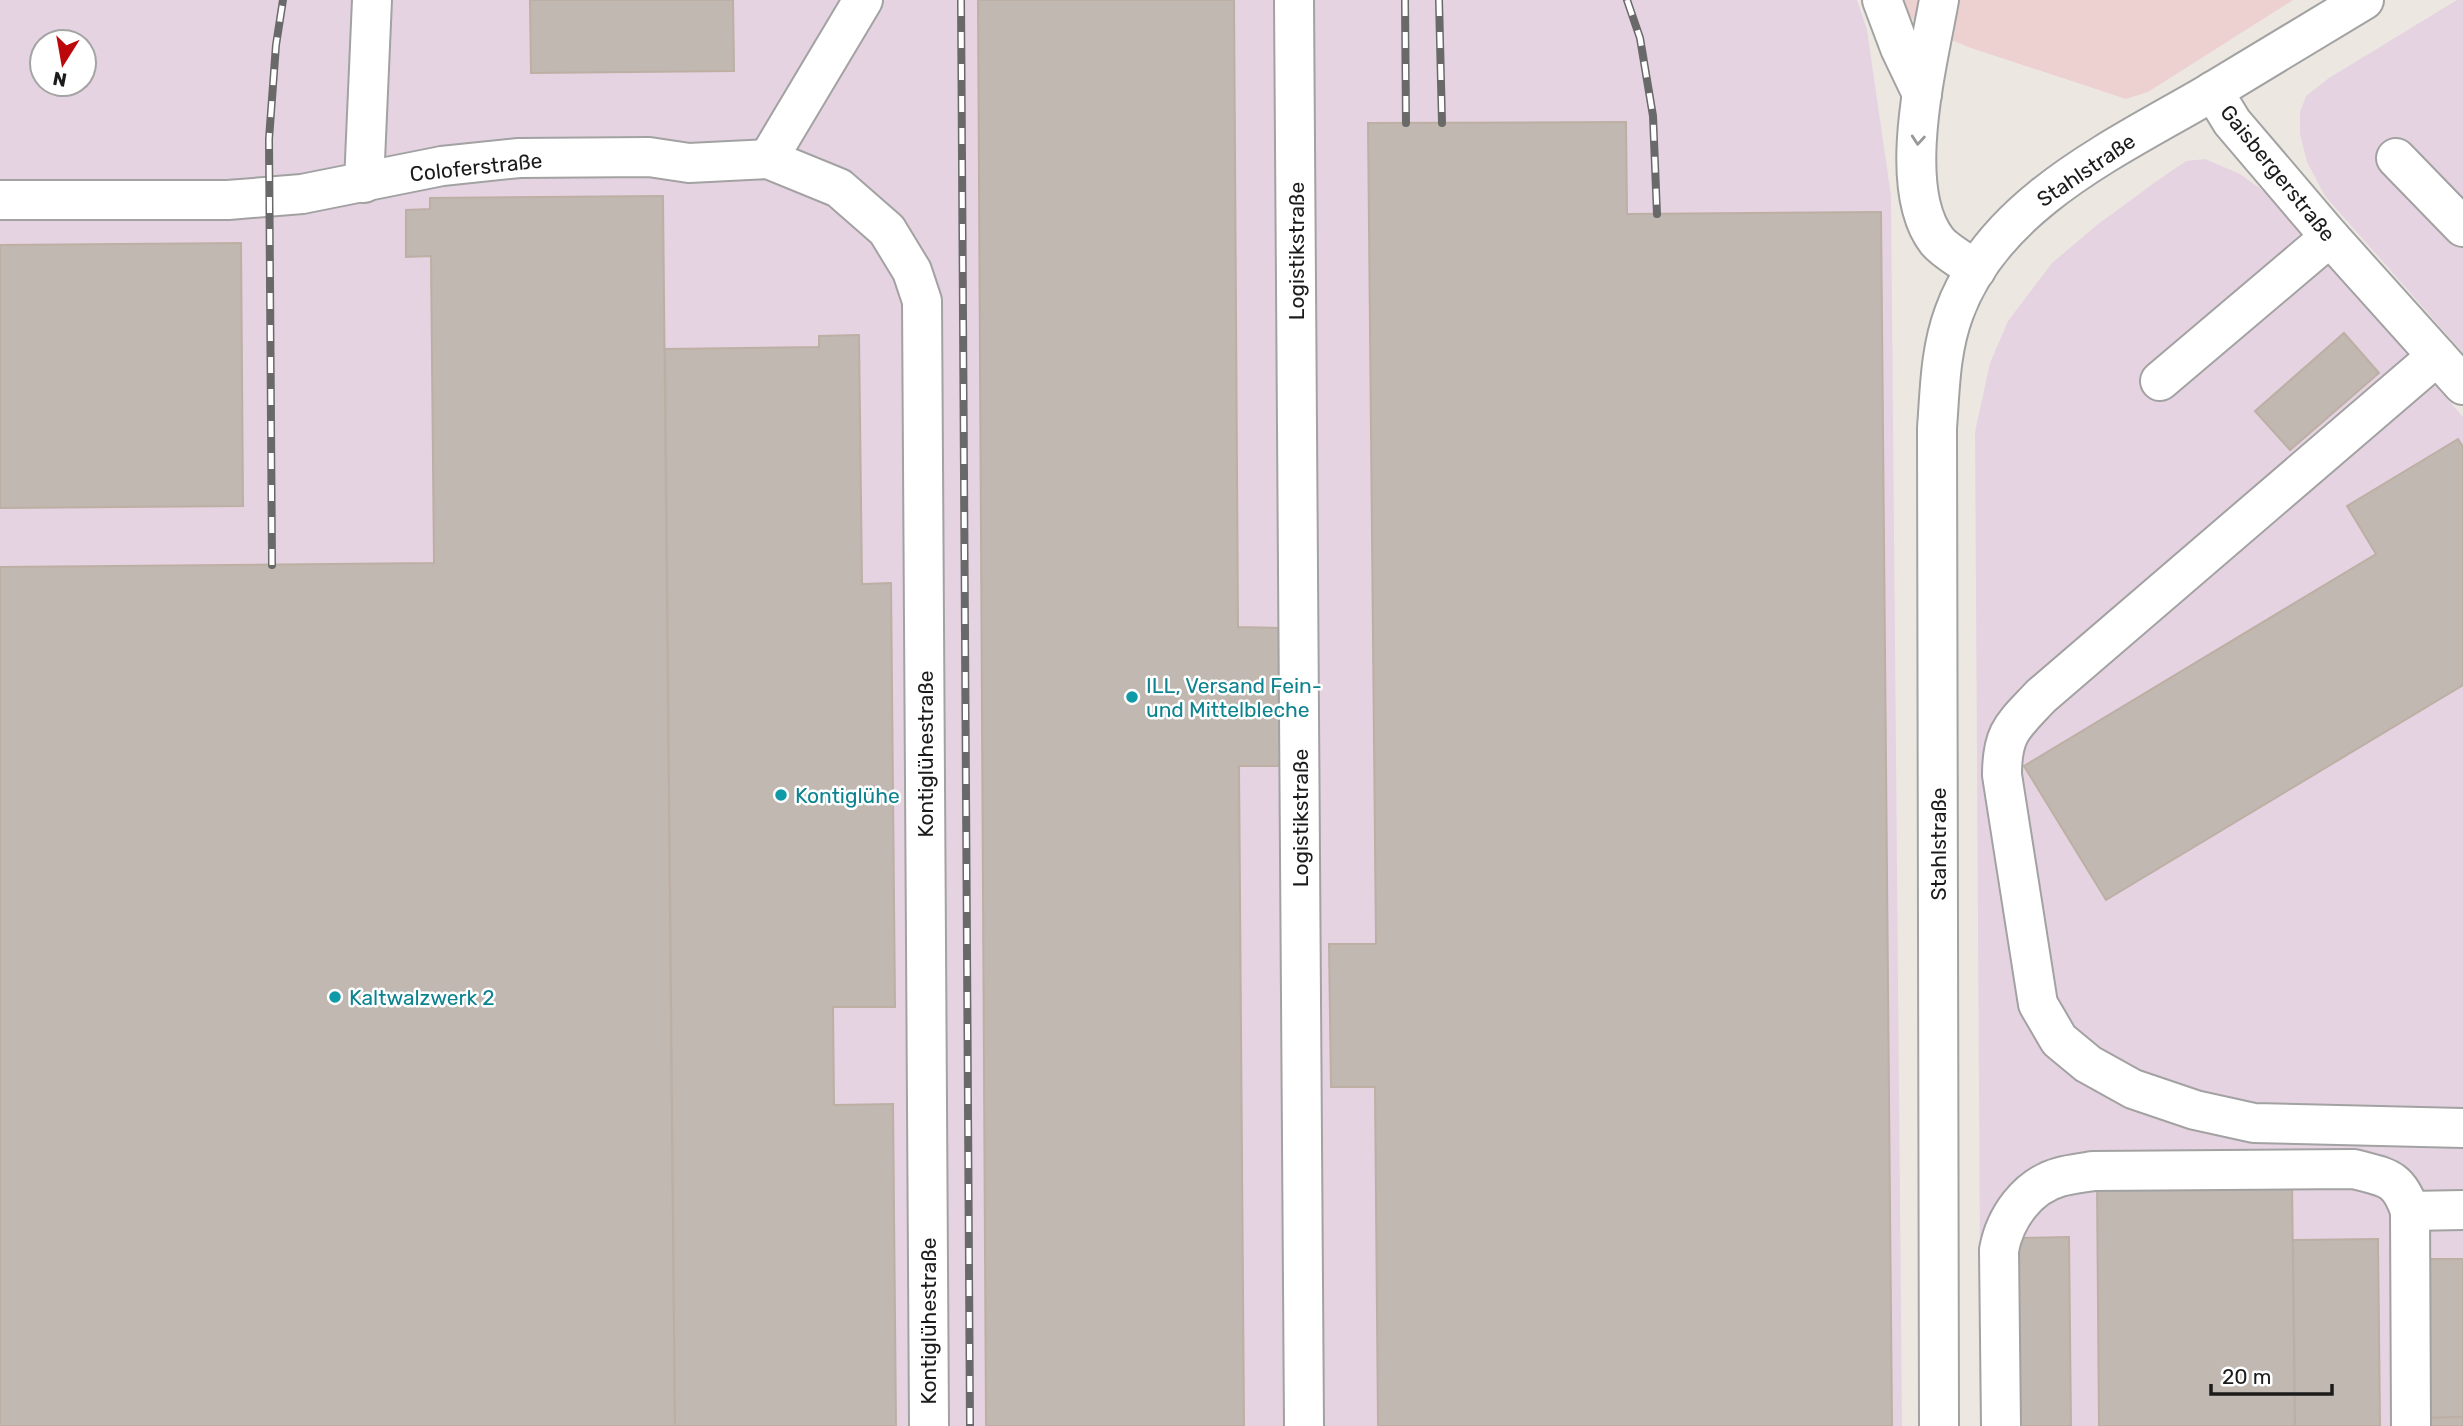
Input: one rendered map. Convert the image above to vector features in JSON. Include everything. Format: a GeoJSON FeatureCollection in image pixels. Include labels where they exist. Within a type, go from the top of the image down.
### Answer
{"type":"FeatureCollection","features":[{"type":"Feature","properties":{"kind":"street"},"geometry":{"type":"LineString","coordinates":[[364,183],[372,0]]}},
{"type":"Feature","properties":{"kind":"street"},"geometry":{"type":"LineString","coordinates":[[768,159],[863,0]]}},
{"type":"Feature","properties":{"kind":"street","name":"Logistikstraße"},"geometry":{"type":"LineString","coordinates":[[1294,0],[1304,1426]]}},
{"type":"Feature","properties":{"kind":"street"},"geometry":{"type":"LineString","coordinates":[[1882,0],[1900,48],[1922,94]]}},
{"type":"Feature","properties":{"kind":"street"},"geometry":{"type":"LineString","coordinates":[[1939,0],[1922,94],[1916,164],[1923,215],[1938,243],[1976,270]]}},
{"type":"Feature","properties":{"kind":"street","name":"Gaisbergerstraße"},"geometry":{"type":"LineString","coordinates":[[2364,0],[2213,91],[2232,122],[2330,237],[2463,385]]}},
{"type":"Feature","properties":{"kind":"street","name":"Stahlstraße"},"geometry":{"type":"LineString","coordinates":[[1940,1426],[1937,428],[1942,355],[1954,312],[1976,270],[2005,233],[2044,194],[2094,160],[2213,91]]}},
{"type":"Feature","properties":{"kind":"street","name":"Coloferstraße"},"geometry":{"type":"LineString","coordinates":[[0,200],[228,200],[302,194],[442,166],[519,158],[649,157],[689,163],[768,159]]}},
{"type":"Feature","properties":{"kind":"street"},"geometry":{"type":"LineString","coordinates":[[2396,158],[2463,227]]}},
{"type":"Feature","properties":{"kind":"street","name":"Kontiglühestraße"},"geometry":{"type":"LineString","coordinates":[[768,159],[839,188],[887,230],[912,271],[922,301],[929,1426]]}},
{"type":"Feature","properties":{"kind":"street"},"geometry":{"type":"LineString","coordinates":[[2160,381],[2330,237]]}},
{"type":"Feature","properties":{"kind":"street"},"geometry":{"type":"LineString","coordinates":[[2437,356],[2041,696],[2012,726],[2002,750],[2002,775],[2038,1004],[2059,1040],[2088,1064],[2133,1089],[2195,1110],[2254,1123],[2463,1128]]}},
{"type":"Feature","properties":{"kind":"street"},"geometry":{"type":"LineString","coordinates":[[2001,1426],[1999,1250],[2002,1232],[2014,1212],[2035,1188],[2059,1177],[2093,1171],[2354,1169],[2392,1180],[2404,1194],[2410,1211],[2411,1426]]}},
{"type":"Feature","properties":{"kind":"street"},"geometry":{"type":"LineString","coordinates":[[2410,1211],[2463,1210]]}},
{"type":"Feature","properties":{"kind":"shaded area"},"geometry":{"type":"Polygon","coordinates":[[[0,0],[1857,0],[1867,30],[1891,196],[1902,1426],[0,1426],[0,0]]]}},
{"type":"Feature","properties":{"kind":"shaded area"},"geometry":{"type":"Polygon","coordinates":[[[1901,0],[2293,0],[2148,92],[2126,99],[1968,47],[1928,30],[1912,19],[1901,0]]]}},
{"type":"Feature","properties":{"kind":"shaded area"},"geometry":{"type":"Polygon","coordinates":[[[2457,0],[2463,0],[2463,353],[2325,196],[2307,162],[2300,134],[2300,112],[2306,96],[2329,78],[2457,0]]]}},
{"type":"Feature","properties":{"kind":"shaded area"},"geometry":{"type":"Polygon","coordinates":[[[2205,159],[2240,174],[2270,196],[2463,417],[2463,1426],[1981,1426],[1975,432],[1990,363],[2008,321],[2052,263],[2097,225],[2186,161],[2205,159]]]}},
{"type":"Feature","properties":{"kind":"building"},"geometry":{"type":"Polygon","coordinates":[[[530,0],[733,0],[734,71],[531,73],[530,0]]]}},
{"type":"Feature","properties":{"kind":"building","name":"ILL, Versand Fein- und Mittelbleche"},"geometry":{"type":"Polygon","coordinates":[[[978,0],[1234,0],[1238,627],[1283,628],[1284,766],[1239,766],[1244,1426],[986,1426],[978,0]]]}},
{"type":"Feature","properties":{"kind":"building"},"geometry":{"type":"Polygon","coordinates":[[[1626,122],[1627,214],[1881,212],[1892,1426],[1378,1426],[1375,1087],[1331,1087],[1329,944],[1376,944],[1368,123],[1626,122]]]}},
{"type":"Feature","properties":{"kind":"building","name":"Kaltwalzwerk 2"},"geometry":{"type":"Polygon","coordinates":[[[663,196],[675,1426],[0,1426],[0,567],[434,563],[431,256],[406,257],[406,210],[430,209],[430,198],[663,196]]]}},
{"type":"Feature","properties":{"kind":"building"},"geometry":{"type":"Polygon","coordinates":[[[241,243],[243,506],[0,508],[0,245],[241,243]]]}},
{"type":"Feature","properties":{"kind":"building"},"geometry":{"type":"Polygon","coordinates":[[[2344,333],[2379,373],[2290,450],[2255,411],[2344,333]]]}},
{"type":"Feature","properties":{"kind":"building","name":"Kontiglühe"},"geometry":{"type":"Polygon","coordinates":[[[859,335],[862,584],[891,583],[895,1007],[833,1007],[834,1105],[893,1104],[896,1426],[675,1426],[665,349],[819,347],[819,336],[859,335]]]}},
{"type":"Feature","properties":{"kind":"building"},"geometry":{"type":"Polygon","coordinates":[[[2458,439],[2463,447],[2463,685],[2106,900],[2024,766],[2376,554],[2347,506],[2458,439]]]}},
{"type":"Feature","properties":{"kind":"building"},"geometry":{"type":"Polygon","coordinates":[[[2292,1182],[2295,1426],[2099,1426],[2097,1184],[2292,1182]]]}},
{"type":"Feature","properties":{"kind":"building"},"geometry":{"type":"Polygon","coordinates":[[[2069,1237],[2071,1426],[2017,1426],[2015,1238],[2069,1237]]]}},
{"type":"Feature","properties":{"kind":"building"},"geometry":{"type":"Polygon","coordinates":[[[2378,1239],[2380,1426],[2295,1426],[2293,1240],[2378,1239]]]}},
{"type":"Feature","properties":{"kind":"building"},"geometry":{"type":"Polygon","coordinates":[[[2425,1259],[2463,1259],[2463,1417],[2427,1418],[2425,1259]]]}},
{"type":"Feature","properties":{"kind":"building"},"geometry":{"type":"Polygon","coordinates":[[[2463,1417],[2463,1426],[2427,1426],[2427,1418],[2463,1417]]]}},
{"type":"Feature","properties":{"kind":"railway"},"geometry":{"type":"LineString","coordinates":[[272,565],[269,139],[276,45],[283,0]]}},
{"type":"Feature","properties":{"kind":"railway"},"geometry":{"type":"LineString","coordinates":[[961,0],[970,1426]]}},
{"type":"Feature","properties":{"kind":"railway"},"geometry":{"type":"LineString","coordinates":[[1405,0],[1406,123]]}},
{"type":"Feature","properties":{"kind":"railway"},"geometry":{"type":"LineString","coordinates":[[1439,0],[1442,123]]}},
{"type":"Feature","properties":{"kind":"railway"},"geometry":{"type":"LineString","coordinates":[[1627,0],[1640,38],[1653,116],[1657,214]]}},
{"type":"Feature","properties":{"kind":"place","name":"ILL, Versand Fein- und Mittelbleche"},"geometry":{"type":"Point","coordinates":[1132,697]}},
{"type":"Feature","properties":{"kind":"place","name":"Kontiglühe"},"geometry":{"type":"Point","coordinates":[781,795]}},
{"type":"Feature","properties":{"kind":"place","name":"Kaltwalzwerk 2"},"geometry":{"type":"Point","coordinates":[335,997]}}]}
